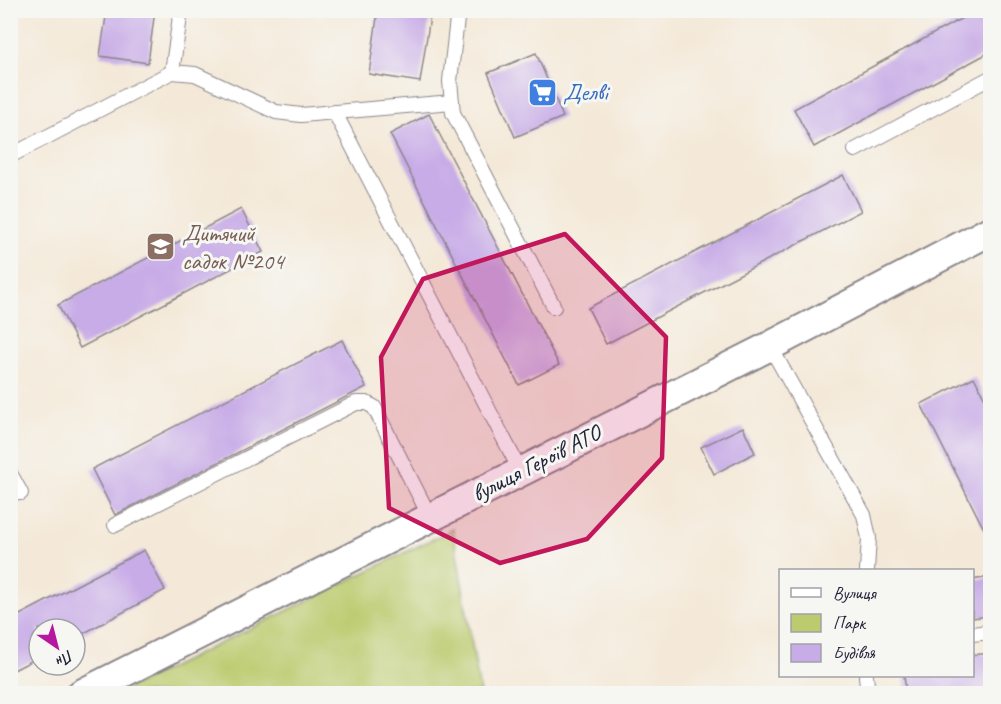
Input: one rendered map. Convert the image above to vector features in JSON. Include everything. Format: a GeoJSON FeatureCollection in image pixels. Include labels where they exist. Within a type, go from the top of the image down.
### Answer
{"type":"FeatureCollection","features":[{"type":"Feature","properties":{"kind":"street","name":"вулиця Героїв АТО"},"geometry":{"type":"LineString","coordinates":[[81,693],[770,346],[990,231]]}},
{"type":"Feature","properties":{"kind":"lane"},"geometry":{"type":"LineString","coordinates":[[172,72],[181,10]]}},
{"type":"Feature","properties":{"kind":"lane"},"geometry":{"type":"LineString","coordinates":[[458,10],[450,81],[453,112],[554,307]]}},
{"type":"Feature","properties":{"kind":"lane"},"geometry":{"type":"LineString","coordinates":[[10,156],[172,72],[195,74],[276,112],[301,115],[452,102]]}},
{"type":"Feature","properties":{"kind":"lane"},"geometry":{"type":"LineString","coordinates":[[855,150],[990,78]]}},
{"type":"Feature","properties":{"kind":"lane"},"geometry":{"type":"LineString","coordinates":[[335,113],[520,471]]}},
{"type":"Feature","properties":{"kind":"lane"},"geometry":{"type":"LineString","coordinates":[[770,346],[864,515],[869,538],[867,569]]}},
{"type":"Feature","properties":{"kind":"lane"},"geometry":{"type":"LineString","coordinates":[[115,525],[356,403],[366,403],[374,407],[430,517]]}},
{"type":"Feature","properties":{"kind":"lane"},"geometry":{"type":"LineString","coordinates":[[10,473],[21,493]]}},
{"type":"Feature","properties":{"kind":"lane"},"geometry":{"type":"LineString","coordinates":[[974,634],[990,632]]}},
{"type":"Feature","properties":{"kind":"lane"},"geometry":{"type":"LineString","coordinates":[[866,677],[868,693]]}},
{"type":"Feature","properties":{"kind":"highlighted area"},"geometry":{"type":"Polygon","coordinates":[[[565,234],[666,337],[662,458],[587,539],[500,563],[389,508],[381,357],[423,279],[565,234]]]}},
{"type":"Feature","properties":{"kind":"green space"},"geometry":{"type":"Polygon","coordinates":[[[453,529],[480,693],[119,693],[453,529]]]}},
{"type":"Feature","properties":{"kind":"building"},"geometry":{"type":"Polygon","coordinates":[[[107,10],[155,10],[148,63],[100,56],[107,10]]]}},
{"type":"Feature","properties":{"kind":"building"},"geometry":{"type":"Polygon","coordinates":[[[378,10],[431,10],[420,82],[369,74],[378,10]]]}},
{"type":"Feature","properties":{"kind":"building"},"geometry":{"type":"Polygon","coordinates":[[[977,10],[990,10],[990,52],[814,147],[794,109],[977,10]]]}},
{"type":"Feature","properties":{"kind":"building"},"geometry":{"type":"Polygon","coordinates":[[[536,53],[563,117],[515,137],[488,73],[536,53]]]}},
{"type":"Feature","properties":{"kind":"building"},"geometry":{"type":"Polygon","coordinates":[[[429,114],[559,365],[519,385],[390,134],[429,114]]]}},
{"type":"Feature","properties":{"kind":"building"},"geometry":{"type":"Polygon","coordinates":[[[843,175],[861,211],[606,344],[588,308],[843,175]]]}},
{"type":"Feature","properties":{"kind":"building"},"geometry":{"type":"Polygon","coordinates":[[[241,209],[263,252],[80,348],[58,305],[241,209]]]}},
{"type":"Feature","properties":{"kind":"building"},"geometry":{"type":"Polygon","coordinates":[[[342,340],[366,387],[115,515],[92,469],[342,340]]]}},
{"type":"Feature","properties":{"kind":"building"},"geometry":{"type":"Polygon","coordinates":[[[974,377],[986,401],[984,402],[990,416],[990,541],[921,404],[974,377]]]}},
{"type":"Feature","properties":{"kind":"building"},"geometry":{"type":"Polygon","coordinates":[[[743,427],[755,453],[714,474],[701,447],[743,427]]]}},
{"type":"Feature","properties":{"kind":"building"},"geometry":{"type":"Polygon","coordinates":[[[144,550],[165,590],[87,632],[87,617],[27,617],[27,663],[10,672],[10,620],[144,550]]]}},
{"type":"Feature","properties":{"kind":"building"},"geometry":{"type":"Polygon","coordinates":[[[990,577],[990,616],[974,618],[974,580],[990,577]]]}},
{"type":"Feature","properties":{"kind":"building"},"geometry":{"type":"Polygon","coordinates":[[[990,653],[990,693],[906,693],[904,677],[974,677],[974,655],[990,653]]]}},
{"type":"Feature","properties":{"kind":"place","name":"Делві"},"geometry":{"type":"Point","coordinates":[542,92]}},
{"type":"Feature","properties":{"kind":"place","name":"Дитячий садок №204"},"geometry":{"type":"Point","coordinates":[161,247]}}]}
